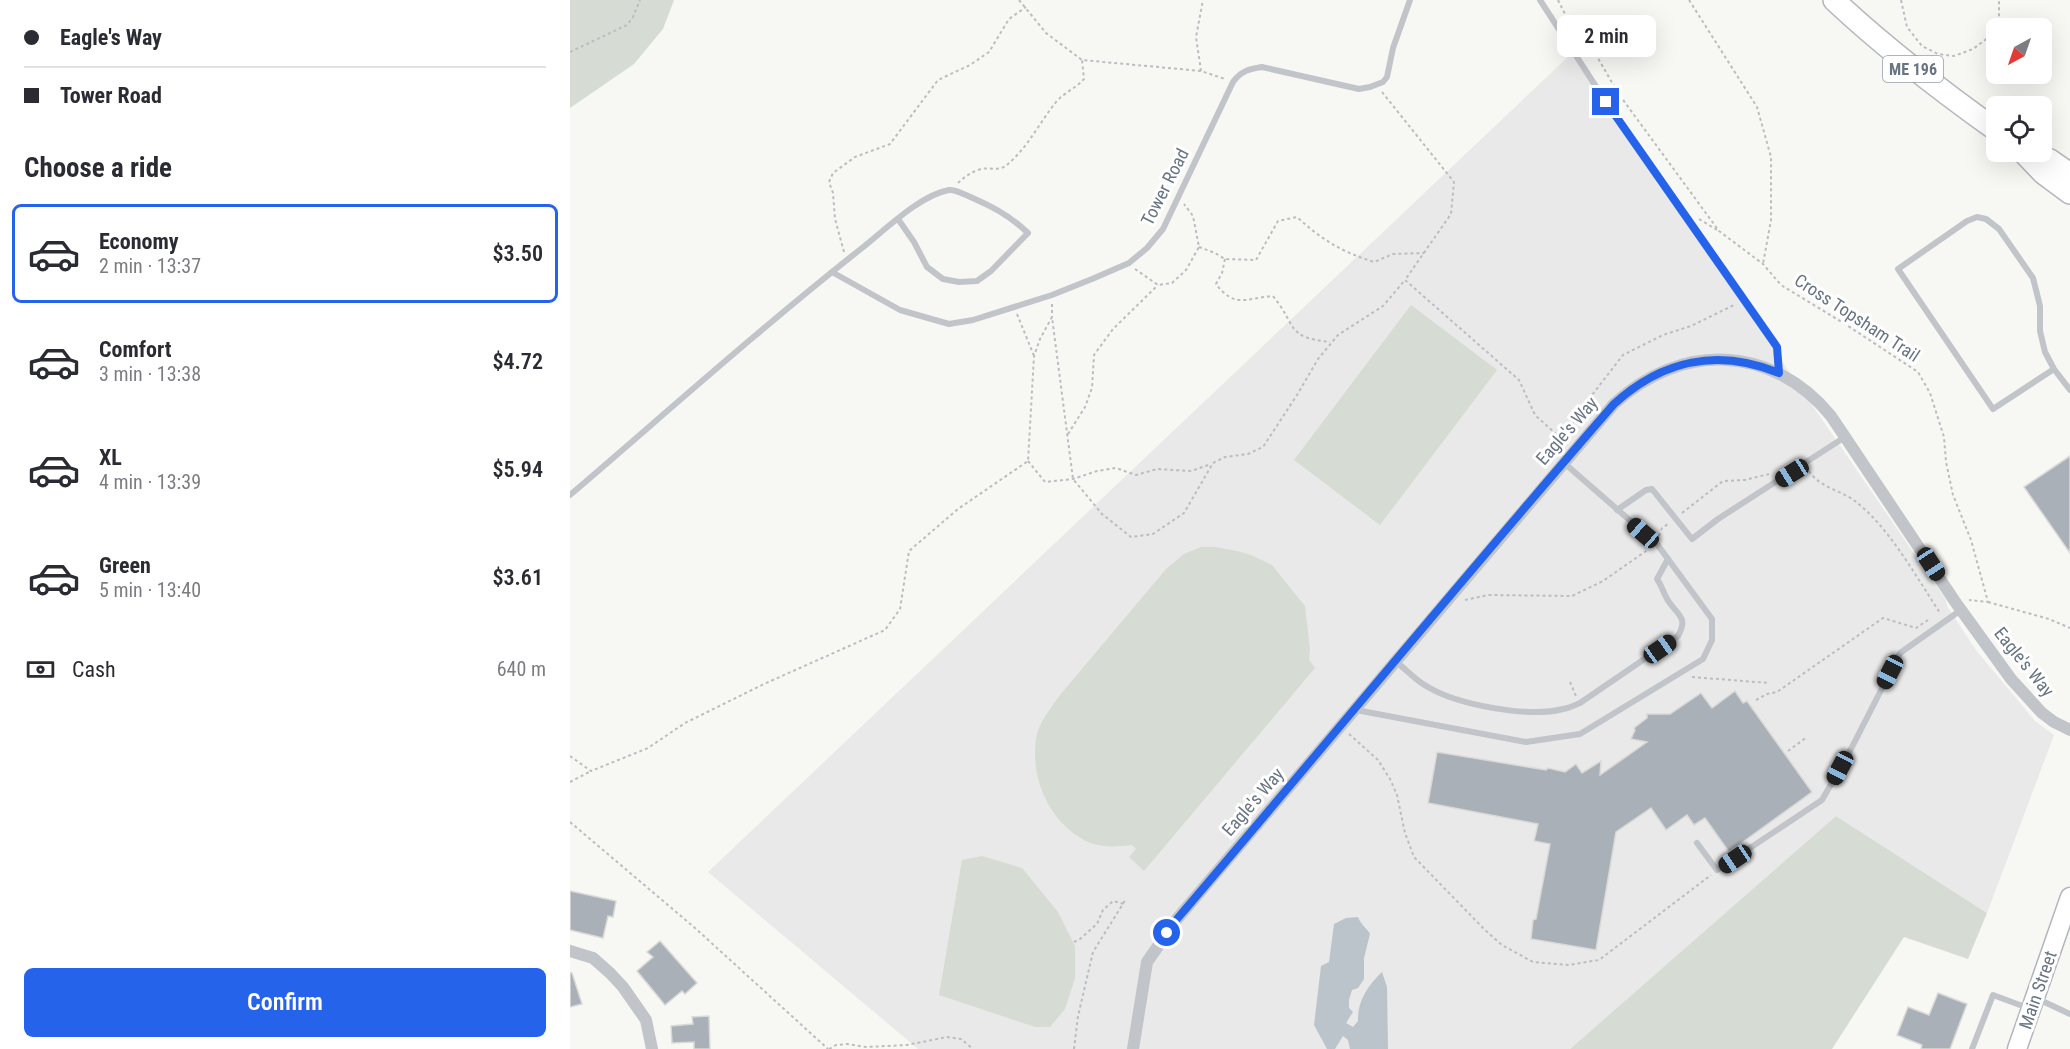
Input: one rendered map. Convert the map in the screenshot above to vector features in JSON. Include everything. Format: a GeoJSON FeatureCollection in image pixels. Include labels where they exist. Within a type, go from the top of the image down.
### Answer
{"type":"FeatureCollection","features":[{"type":"Feature","properties":{"kind":"highway","name":"ME 196"},"geometry":{"type":"LineString","coordinates":[[1834,0],[1890,51],[1986,123]]}},
{"type":"Feature","properties":{"kind":"highway"},"geometry":{"type":"LineString","coordinates":[[2052,161],[2070,174]]}},
{"type":"Feature","properties":{"kind":"highway"},"geometry":{"type":"LineString","coordinates":[[2033,162],[2070,193]]}},
{"type":"Feature","properties":{"kind":"main road","name":"Main Street"},"geometry":{"type":"LineString","coordinates":[[2017,1049],[2069,902]]}},
{"type":"Feature","properties":{"kind":"street","name":"Eagle's Way"},"geometry":{"type":"LineString","coordinates":[[1133,1049],[1147,963],[1177,919],[1614,404],[1630,390],[1663,370],[1704,360],[1728,360],[1758,365],[1779,373],[1804,388],[1819,401],[1957,609],[2031,702],[2054,722],[2070,730]]}},
{"type":"Feature","properties":{"kind":"street"},"geometry":{"type":"LineString","coordinates":[[570,951],[593,958],[623,987],[646,1020],[652,1049]]}},
{"type":"Feature","properties":{"kind":"lane"},"geometry":{"type":"LineString","coordinates":[[1233,82],[1247,69],[1262,67],[1359,89],[1383,82],[1387,76],[1392,48],[1410,0]]}},
{"type":"Feature","properties":{"kind":"lane"},"geometry":{"type":"LineString","coordinates":[[1540,0],[1606,102],[1777,347],[1779,373]]}},
{"type":"Feature","properties":{"kind":"lane","name":"Tower Road"},"geometry":{"type":"LineString","coordinates":[[832,272],[900,310],[950,324],[973,320],[1052,296],[1129,263],[1147,248],[1163,229],[1233,82]]}},
{"type":"Feature","properties":{"kind":"lane"},"geometry":{"type":"LineString","coordinates":[[570,495],[832,272],[898,219],[929,198],[952,190],[995,207],[1028,232],[992,271],[977,281],[959,282],[943,279],[927,267],[914,242],[898,219]]}},
{"type":"Feature","properties":{"kind":"lane"},"geometry":{"type":"LineString","coordinates":[[2054,369],[1993,409],[1898,269],[1967,221],[1977,217],[1986,219],[1999,229],[2033,278],[2040,306],[2040,331],[2045,352],[2054,369],[2070,390]]}},
{"type":"Feature","properties":{"kind":"lane"},"geometry":{"type":"LineString","coordinates":[[1617,510],[1646,490],[1652,489],[1692,538],[1845,437]]}},
{"type":"Feature","properties":{"kind":"lane"},"geometry":{"type":"LineString","coordinates":[[1355,710],[1526,742],[1580,734],[1703,659],[1712,640],[1712,619],[1657,544],[1563,462]]}},
{"type":"Feature","properties":{"kind":"lane"},"geometry":{"type":"LineString","coordinates":[[1395,661],[1428,687],[1452,697],[1488,707],[1536,712],[1562,710],[1580,703],[1678,636],[1683,627],[1682,618],[1667,600],[1657,579],[1668,559]]}},
{"type":"Feature","properties":{"kind":"lane"},"geometry":{"type":"LineString","coordinates":[[1697,843],[1717,870],[1822,800],[1900,653],[1957,609]]}},
{"type":"Feature","properties":{"kind":"lane"},"geometry":{"type":"LineString","coordinates":[[1972,1049],[1993,994],[2070,1014]]}},
{"type":"Feature","properties":{"kind":"path"},"geometry":{"type":"LineString","coordinates":[[570,52],[627,25],[640,0]]}},
{"type":"Feature","properties":{"kind":"path"},"geometry":{"type":"LineString","coordinates":[[1019,0],[1046,33],[1082,60],[1201,71],[1233,82]]}},
{"type":"Feature","properties":{"kind":"path"},"geometry":{"type":"LineString","coordinates":[[1201,71],[1196,37],[1203,0]]}},
{"type":"Feature","properties":{"kind":"path","name":"Cross Topsham Trail"},"geometry":{"type":"LineString","coordinates":[[1558,0],[1568,18],[1587,39],[1618,93],[1719,231],[1763,264],[1781,285],[1918,372],[1930,393],[1944,437],[1946,462],[1953,495],[1971,540],[1988,602]]}},
{"type":"Feature","properties":{"kind":"path"},"geometry":{"type":"LineString","coordinates":[[1689,0],[1757,106],[1771,157],[1771,220],[1763,264]]}},
{"type":"Feature","properties":{"kind":"path"},"geometry":{"type":"LineString","coordinates":[[1901,0],[1907,27],[1922,46],[1938,54],[1954,56],[1973,49],[1989,37],[1999,22],[1998,0]]}},
{"type":"Feature","properties":{"kind":"path"},"geometry":{"type":"LineString","coordinates":[[1557,5],[1563,10]]}},
{"type":"Feature","properties":{"kind":"path"},"geometry":{"type":"LineString","coordinates":[[846,261],[835,219],[833,193],[829,182],[833,173],[855,157],[890,144],[938,80],[970,65],[989,52],[1009,20],[1026,7]]}},
{"type":"Feature","properties":{"kind":"path"},"geometry":{"type":"LineString","coordinates":[[952,190],[966,175],[983,168],[999,169],[1006,166],[1036,132],[1055,104],[1068,90],[1077,87],[1084,79],[1082,60]]}},
{"type":"Feature","properties":{"kind":"path"},"geometry":{"type":"LineString","coordinates":[[1052,318],[1040,339],[1034,356],[1028,460],[1045,482],[1074,479],[1097,471],[1116,468],[1136,475],[1157,470],[1191,471],[1225,457],[1248,454],[1263,447],[1318,359],[1338,335],[1383,306],[1405,280],[1451,214],[1454,182],[1376,85]]}},
{"type":"Feature","properties":{"kind":"path"},"geometry":{"type":"LineString","coordinates":[[1068,436],[1085,407],[1092,388],[1094,355],[1113,329],[1158,285],[1172,283],[1186,270],[1199,247],[1192,216],[1178,196]]}},
{"type":"Feature","properties":{"kind":"path"},"geometry":{"type":"LineString","coordinates":[[1199,247],[1225,259],[1256,260],[1278,221],[1297,217],[1331,244],[1349,254],[1374,262],[1393,254],[1424,253]]}},
{"type":"Feature","properties":{"kind":"path"},"geometry":{"type":"LineString","coordinates":[[1225,259],[1222,273],[1216,284],[1224,295],[1235,301],[1273,296],[1284,310],[1292,329],[1307,340],[1332,342]]}},
{"type":"Feature","properties":{"kind":"path"},"geometry":{"type":"LineString","coordinates":[[1129,263],[1143,276],[1158,285]]}},
{"type":"Feature","properties":{"kind":"path"},"geometry":{"type":"LineString","coordinates":[[1405,280],[1519,380],[1535,415],[1574,450]]}},
{"type":"Feature","properties":{"kind":"path"},"geometry":{"type":"LineString","coordinates":[[1052,296],[1052,318],[1074,479],[1102,514],[1131,537],[1153,534],[1184,513],[1213,463]]}},
{"type":"Feature","properties":{"kind":"path"},"geometry":{"type":"LineString","coordinates":[[1562,439],[1623,355],[1744,300]]}},
{"type":"Feature","properties":{"kind":"path"},"geometry":{"type":"LineString","coordinates":[[1014,307],[1034,356]]}},
{"type":"Feature","properties":{"kind":"path"},"geometry":{"type":"LineString","coordinates":[[570,783],[591,771],[648,748],[685,723],[764,684],[885,630],[900,609],[909,551],[958,509],[1028,460]]}},
{"type":"Feature","properties":{"kind":"path"},"geometry":{"type":"LineString","coordinates":[[1804,465],[1814,479],[1855,501],[1878,525],[1903,556],[1940,613]]}},
{"type":"Feature","properties":{"kind":"path"},"geometry":{"type":"LineString","coordinates":[[1460,601],[1488,595],[1572,596],[1603,581],[1657,544],[1662,528],[1723,481],[1745,480],[1773,473]]}},
{"type":"Feature","properties":{"kind":"path"},"geometry":{"type":"LineString","coordinates":[[1756,700],[1777,692],[1883,618],[1916,628],[1945,610],[1957,609],[1964,600],[1988,602],[2049,619],[2070,628]]}},
{"type":"Feature","properties":{"kind":"path"},"geometry":{"type":"LineString","coordinates":[[1692,676],[1769,683]]}},
{"type":"Feature","properties":{"kind":"path"},"geometry":{"type":"LineString","coordinates":[[1349,734],[1378,760],[1390,779],[1397,795],[1405,833],[1414,857],[1485,930],[1502,945],[1533,962],[1569,965],[1599,960],[1717,870]]}},
{"type":"Feature","properties":{"kind":"path"},"geometry":{"type":"LineString","coordinates":[[1788,751],[1807,737]]}},
{"type":"Feature","properties":{"kind":"path"},"geometry":{"type":"LineString","coordinates":[[570,756],[591,771]]}},
{"type":"Feature","properties":{"kind":"path"},"geometry":{"type":"LineString","coordinates":[[570,822],[694,928],[828,1049],[836,1045],[848,1044],[866,1047],[907,1045],[946,1037],[961,1039],[973,1049]]}},
{"type":"Feature","properties":{"kind":"path"},"geometry":{"type":"LineString","coordinates":[[1074,1049],[1078,1016],[1093,952],[1126,899]]}},
{"type":"Feature","properties":{"kind":"path"},"geometry":{"type":"LineString","coordinates":[[1074,942],[1097,924],[1103,910],[1113,901],[1124,904]]}},
{"type":"Feature","properties":{"kind":"shaded area"},"geometry":{"type":"Polygon","coordinates":[[[570,0],[674,0],[663,29],[634,64],[570,108],[570,0]]]}},
{"type":"Feature","properties":{"kind":"shaded area"},"geometry":{"type":"Polygon","coordinates":[[[1571,54],[1946,600],[1947,606],[1975,649],[2035,721],[2054,735],[1987,913],[1836,816],[1570,1049],[918,1049],[708,872],[1571,54]]]}},
{"type":"Feature","properties":{"kind":"shaded area"},"geometry":{"type":"Polygon","coordinates":[[[1411,305],[1497,370],[1380,525],[1294,460],[1411,305]]]}},
{"type":"Feature","properties":{"kind":"shaded area"},"geometry":{"type":"Polygon","coordinates":[[[1201,547],[1237,551],[1272,565],[1305,606],[1309,660],[1315,668],[1144,871],[1129,857],[1136,849],[1132,845],[1097,845],[1073,833],[1062,823],[1045,798],[1040,784],[1035,754],[1037,733],[1042,721],[1060,695],[1166,569],[1184,554],[1201,547]]]}},
{"type":"Feature","properties":{"kind":"shaded area"},"geometry":{"type":"Polygon","coordinates":[[[1836,816],[1987,913],[1968,959],[1904,937],[1832,1049],[1570,1049],[1836,816]]]}},
{"type":"Feature","properties":{"kind":"shaded area"},"geometry":{"type":"Polygon","coordinates":[[[982,856],[1022,868],[1058,912],[1075,946],[1075,978],[1065,1009],[1050,1027],[1035,1027],[939,995],[962,860],[982,856]]]}},
{"type":"Feature","properties":{"kind":"shaded area"},"geometry":{"type":"Polygon","coordinates":[[[1358,917],[1370,934],[1364,958],[1364,979],[1358,988],[1352,990],[1349,1008],[1353,1012],[1346,1023],[1353,1027],[1358,1021],[1359,1007],[1364,994],[1382,972],[1387,987],[1388,1049],[1350,1049],[1348,1040],[1343,1036],[1335,1049],[1327,1049],[1314,1025],[1321,966],[1329,962],[1334,924],[1346,918],[1358,917]]]}},
{"type":"Feature","properties":{"kind":"building"},"geometry":{"type":"Polygon","coordinates":[[[2070,456],[2070,553],[2024,487],[2070,456]]]}},
{"type":"Feature","properties":{"kind":"building"},"geometry":{"type":"Polygon","coordinates":[[[1735,691],[1743,703],[1747,701],[1812,792],[1729,852],[1705,818],[1694,825],[1687,815],[1666,830],[1651,808],[1616,832],[1596,950],[1531,939],[1550,844],[1534,841],[1538,824],[1428,803],[1437,752],[1565,772],[1576,764],[1582,773],[1601,761],[1600,775],[1647,742],[1631,739],[1634,728],[1647,718],[1647,714],[1670,714],[1701,693],[1712,708],[1735,691]]]}},
{"type":"Feature","properties":{"kind":"building"},"geometry":{"type":"Polygon","coordinates":[[[570,891],[616,901],[613,917],[608,916],[603,938],[570,930],[570,891]]]}},
{"type":"Feature","properties":{"kind":"building"},"geometry":{"type":"Polygon","coordinates":[[[660,941],[697,983],[685,994],[682,991],[665,1005],[637,971],[653,957],[647,952],[660,941]]]}},
{"type":"Feature","properties":{"kind":"building"},"geometry":{"type":"Polygon","coordinates":[[[570,973],[572,973],[582,1004],[570,1007],[570,973]]]}},
{"type":"Feature","properties":{"kind":"building"},"geometry":{"type":"Polygon","coordinates":[[[1938,993],[1967,1004],[1950,1049],[1921,1049],[1922,1045],[1897,1035],[1908,1007],[1929,1015],[1938,993]]]}},
{"type":"Feature","properties":{"kind":"building"},"geometry":{"type":"Polygon","coordinates":[[[709,1016],[710,1049],[694,1049],[694,1042],[672,1043],[671,1026],[693,1024],[692,1017],[709,1016]]]}},
{"type":"Feature","properties":{"kind":"route"},"geometry":{"type":"LineString","coordinates":[[1167,933],[1614,404],[1646,380],[1663,370],[1682,364],[1704,360],[1728,360],[1758,365],[1779,373],[1777,347],[1606,102]]}}]}
